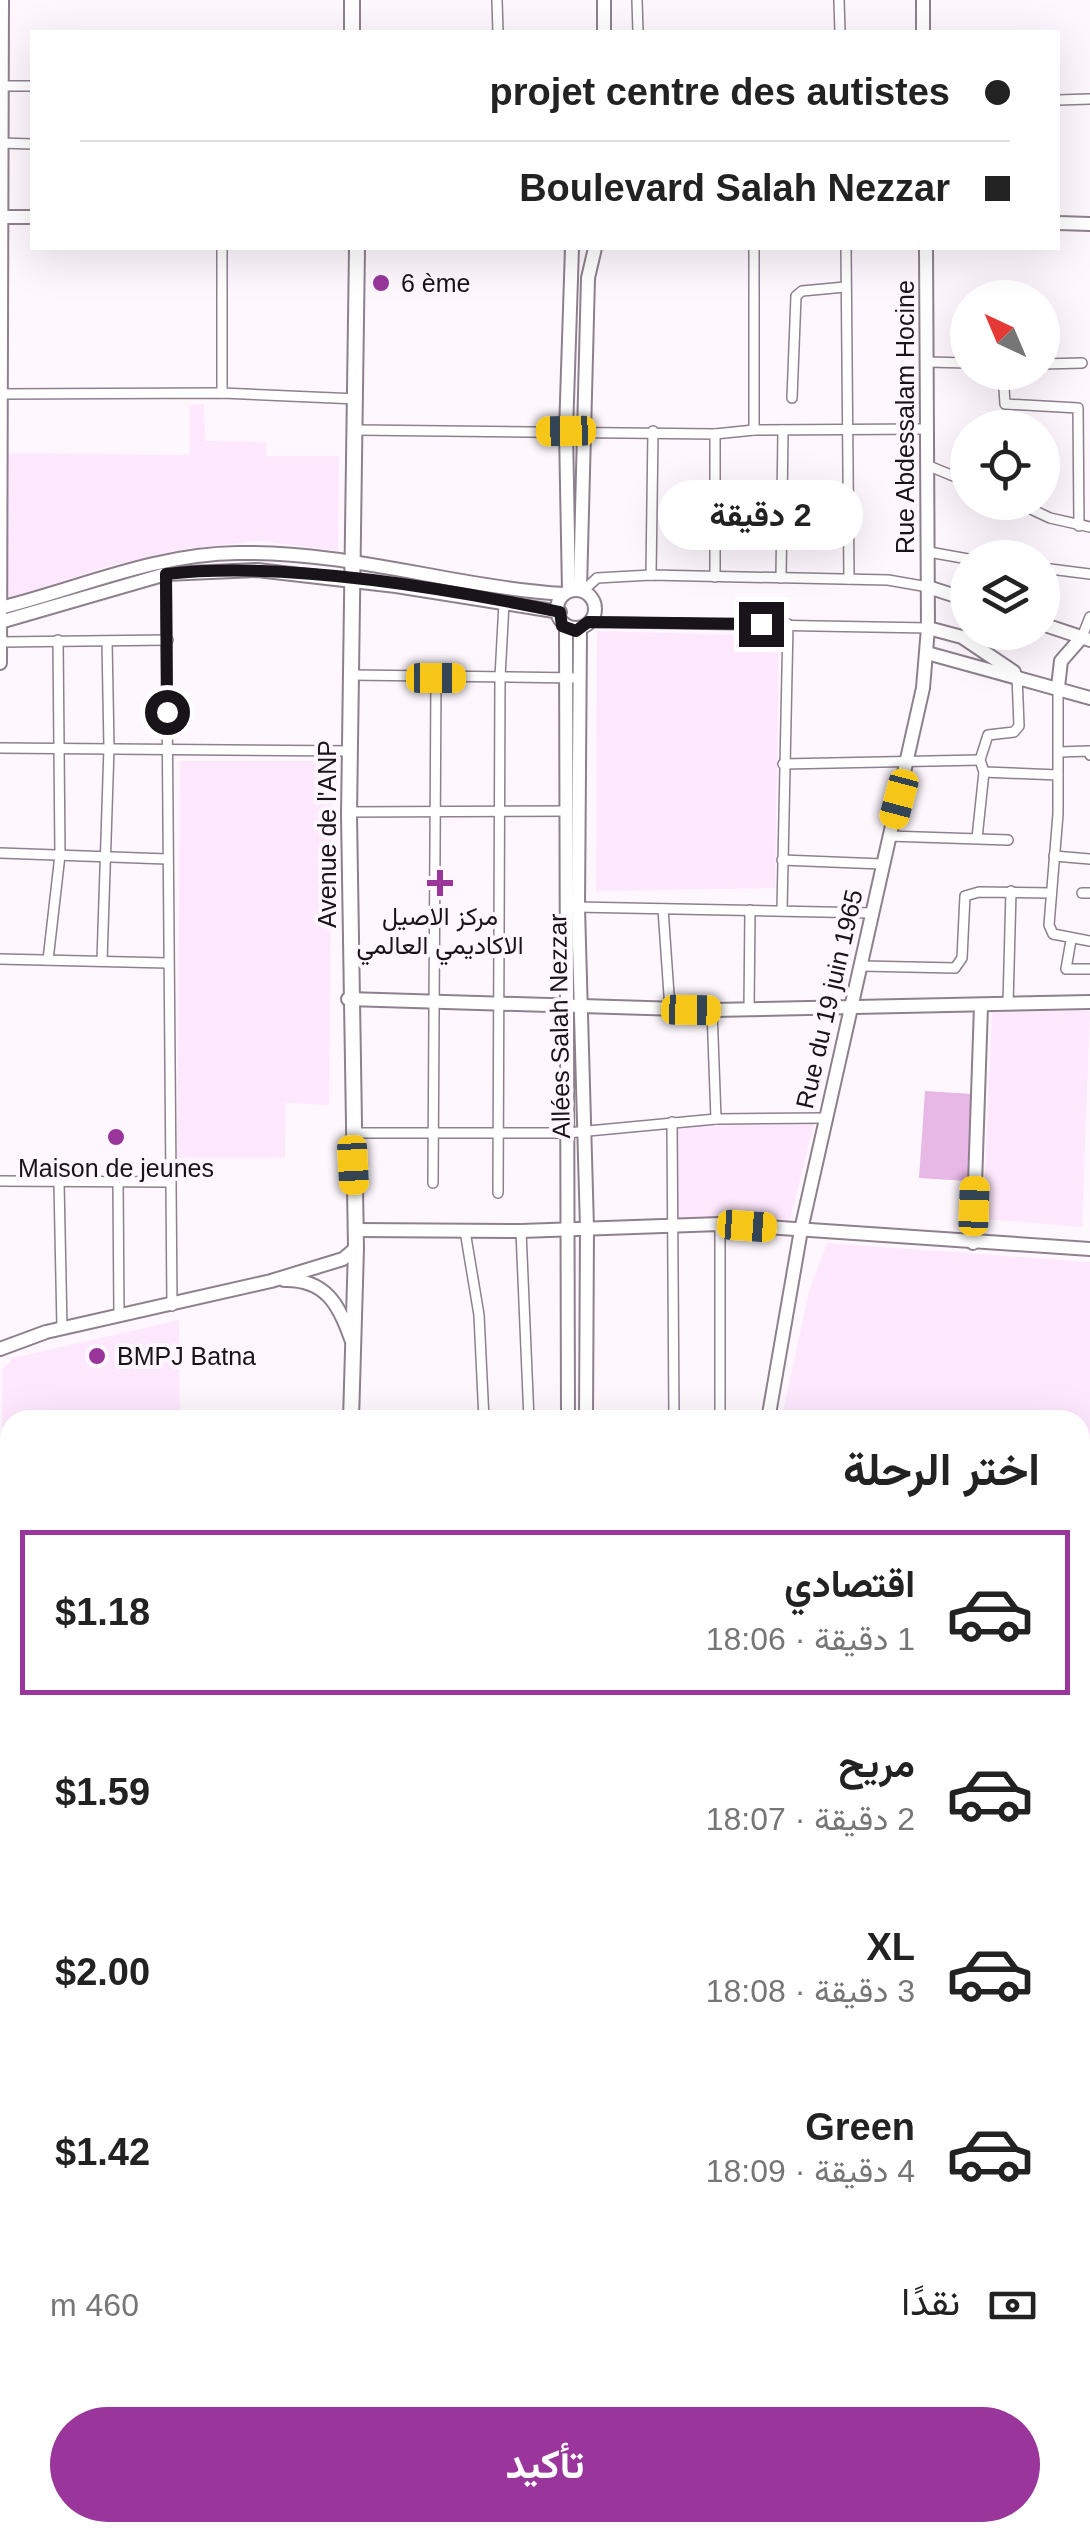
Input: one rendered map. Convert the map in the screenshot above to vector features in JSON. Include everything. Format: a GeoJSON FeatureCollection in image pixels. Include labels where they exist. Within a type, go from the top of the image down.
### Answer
{"type":"FeatureCollection","features":[{"type":"Feature","properties":{"kind":"main road"},"geometry":{"type":"LineString","coordinates":[[352,0],[352,30]]}},
{"type":"Feature","properties":{"kind":"main road","name":"Avenue de l'ANP"},"geometry":{"type":"LineString","coordinates":[[352,1410],[356,1230],[348,999],[349,751],[358,399],[357,250]]}},
{"type":"Feature","properties":{"kind":"street"},"geometry":{"type":"LineString","coordinates":[[0,663],[2,0]]}},
{"type":"Feature","properties":{"kind":"street"},"geometry":{"type":"LineString","coordinates":[[497,0],[498,30]]}},
{"type":"Feature","properties":{"kind":"street"},"geometry":{"type":"LineString","coordinates":[[604,0],[604,30]]}},
{"type":"Feature","properties":{"kind":"street"},"geometry":{"type":"LineString","coordinates":[[638,0],[638,30]]}},
{"type":"Feature","properties":{"kind":"street"},"geometry":{"type":"LineString","coordinates":[[840,0],[840,30]]}},
{"type":"Feature","properties":{"kind":"street"},"geometry":{"type":"LineString","coordinates":[[923,0],[923,30]]}},
{"type":"Feature","properties":{"kind":"street"},"geometry":{"type":"LineString","coordinates":[[2,84],[30,86]]}},
{"type":"Feature","properties":{"kind":"street"},"geometry":{"type":"LineString","coordinates":[[1060,100],[1090,99]]}},
{"type":"Feature","properties":{"kind":"street"},"geometry":{"type":"LineString","coordinates":[[2,144],[30,144]]}},
{"type":"Feature","properties":{"kind":"street"},"geometry":{"type":"LineString","coordinates":[[2,217],[30,217]]}},
{"type":"Feature","properties":{"kind":"street"},"geometry":{"type":"LineString","coordinates":[[1060,223],[1090,224]]}},
{"type":"Feature","properties":{"kind":"street"},"geometry":{"type":"LineString","coordinates":[[222,250],[222,393]]}},
{"type":"Feature","properties":{"kind":"street"},"geometry":{"type":"LineString","coordinates":[[572,250],[566,431],[574,591]]}},
{"type":"Feature","properties":{"kind":"street"},"geometry":{"type":"LineString","coordinates":[[574,591],[585,431],[588,278],[595,250]]}},
{"type":"Feature","properties":{"kind":"street"},"geometry":{"type":"LineString","coordinates":[[754,250],[754,430]]}},
{"type":"Feature","properties":{"kind":"street"},"geometry":{"type":"LineString","coordinates":[[846,250],[849,579]]}},
{"type":"Feature","properties":{"kind":"street","name":"Rue Abdessalam Hocine"},"geometry":{"type":"LineString","coordinates":[[926,250],[928,587]]}},
{"type":"Feature","properties":{"kind":"street"},"geometry":{"type":"LineString","coordinates":[[792,398],[796,296],[802,291],[845,287]]}},
{"type":"Feature","properties":{"kind":"street"},"geometry":{"type":"LineString","coordinates":[[928,362],[950,363]]}},
{"type":"Feature","properties":{"kind":"street"},"geometry":{"type":"LineString","coordinates":[[1060,364],[1082,363]]}},
{"type":"Feature","properties":{"kind":"street"},"geometry":{"type":"LineString","coordinates":[[1005,390],[1006,404],[1078,408],[1085,526],[1060,517]]}},
{"type":"Feature","properties":{"kind":"street"},"geometry":{"type":"LineString","coordinates":[[2,394],[222,393],[358,399]]}},
{"type":"Feature","properties":{"kind":"street"},"geometry":{"type":"LineString","coordinates":[[356,430],[714,434],[754,430],[928,430]]}},
{"type":"Feature","properties":{"kind":"street"},"geometry":{"type":"LineString","coordinates":[[781,578],[783,430]]}},
{"type":"Feature","properties":{"kind":"street"},"geometry":{"type":"LineString","coordinates":[[651,576],[653,431]]}},
{"type":"Feature","properties":{"kind":"street"},"geometry":{"type":"LineString","coordinates":[[714,434],[716,577]]}},
{"type":"Feature","properties":{"kind":"street"},"geometry":{"type":"LineString","coordinates":[[929,466],[950,475]]}},
{"type":"Feature","properties":{"kind":"street"},"geometry":{"type":"LineString","coordinates":[[929,552],[950,556]]}},
{"type":"Feature","properties":{"kind":"street"},"geometry":{"type":"LineString","coordinates":[[1,615],[154,561],[237,553],[352,560],[440,576],[574,591],[592,601],[578,627]]}},
{"type":"Feature","properties":{"kind":"street"},"geometry":{"type":"LineString","coordinates":[[1,615],[166,574],[257,570],[351,580],[560,612],[578,627],[788,624],[928,628],[972,642],[1017,675]]}},
{"type":"Feature","properties":{"kind":"street"},"geometry":{"type":"LineString","coordinates":[[1060,570],[1090,574]]}},
{"type":"Feature","properties":{"kind":"street"},"geometry":{"type":"LineString","coordinates":[[166,574],[172,1306]]}},
{"type":"Feature","properties":{"kind":"street"},"geometry":{"type":"LineString","coordinates":[[435,592],[440,576]]}},
{"type":"Feature","properties":{"kind":"street"},"geometry":{"type":"LineString","coordinates":[[560,612],[574,591],[598,578],[849,579],[928,587],[950,594]]}},
{"type":"Feature","properties":{"kind":"street","name":"Rue du 19 juin 1965"},"geometry":{"type":"LineString","coordinates":[[770,1410],[801,1230],[854,1009],[882,864],[909,762],[927,652],[928,587]]}},
{"type":"Feature","properties":{"kind":"street"},"geometry":{"type":"LineString","coordinates":[[498,1193],[503,814],[500,677],[504,603]]}},
{"type":"Feature","properties":{"kind":"street"},"geometry":{"type":"LineString","coordinates":[[1090,616],[1086,638],[1061,661],[1050,931],[1072,940],[1090,940]]}},
{"type":"Feature","properties":{"kind":"street"},"geometry":{"type":"LineString","coordinates":[[782,910],[782,764],[788,624]]}},
{"type":"Feature","properties":{"kind":"street","name":"Allées Salah Nezzar"},"geometry":{"type":"LineString","coordinates":[[578,627],[571,678],[573,907],[584,1008],[586,1410]]}},
{"type":"Feature","properties":{"kind":"street"},"geometry":{"type":"LineString","coordinates":[[1060,630],[1086,638]]}},
{"type":"Feature","properties":{"kind":"street"},"geometry":{"type":"LineString","coordinates":[[48,960],[60,855],[58,640]]}},
{"type":"Feature","properties":{"kind":"street"},"geometry":{"type":"LineString","coordinates":[[1,642],[168,640]]}},
{"type":"Feature","properties":{"kind":"street"},"geometry":{"type":"LineString","coordinates":[[102,960],[110,748],[107,642]]}},
{"type":"Feature","properties":{"kind":"street"},"geometry":{"type":"LineString","coordinates":[[927,652],[1090,698]]}},
{"type":"Feature","properties":{"kind":"street"},"geometry":{"type":"LineString","coordinates":[[977,838],[984,772],[980,760],[988,735],[1014,732],[1019,726],[1017,675]]}},
{"type":"Feature","properties":{"kind":"street"},"geometry":{"type":"LineString","coordinates":[[352,676],[571,678],[568,1410]]}},
{"type":"Feature","properties":{"kind":"street"},"geometry":{"type":"LineString","coordinates":[[434,1183],[436,678]]}},
{"type":"Feature","properties":{"kind":"street"},"geometry":{"type":"LineString","coordinates":[[1059,752],[1090,753],[1090,740]]}},
{"type":"Feature","properties":{"kind":"street"},"geometry":{"type":"LineString","coordinates":[[0,748],[349,751]]}},
{"type":"Feature","properties":{"kind":"street"},"geometry":{"type":"LineString","coordinates":[[782,764],[980,760]]}},
{"type":"Feature","properties":{"kind":"street"},"geometry":{"type":"LineString","coordinates":[[984,772],[1058,774]]}},
{"type":"Feature","properties":{"kind":"street"},"geometry":{"type":"LineString","coordinates":[[349,812],[568,811]]}},
{"type":"Feature","properties":{"kind":"street"},"geometry":{"type":"LineString","coordinates":[[889,836],[1008,840]]}},
{"type":"Feature","properties":{"kind":"street"},"geometry":{"type":"LineString","coordinates":[[0,853],[108,860],[168,859]]}},
{"type":"Feature","properties":{"kind":"street"},"geometry":{"type":"LineString","coordinates":[[1054,856],[1090,858]]}},
{"type":"Feature","properties":{"kind":"street"},"geometry":{"type":"LineString","coordinates":[[782,860],[882,864]]}},
{"type":"Feature","properties":{"kind":"street"},"geometry":{"type":"LineString","coordinates":[[862,966],[958,967],[965,896],[1011,891],[1051,893]]}},
{"type":"Feature","properties":{"kind":"street"},"geometry":{"type":"LineString","coordinates":[[1008,1004],[1011,891]]}},
{"type":"Feature","properties":{"kind":"street"},"geometry":{"type":"LineString","coordinates":[[573,907],[872,913]]}},
{"type":"Feature","properties":{"kind":"street"},"geometry":{"type":"LineString","coordinates":[[663,908],[670,1009]]}},
{"type":"Feature","properties":{"kind":"street"},"geometry":{"type":"LineString","coordinates":[[749,1009],[750,910]]}},
{"type":"Feature","properties":{"kind":"street"},"geometry":{"type":"LineString","coordinates":[[1072,940],[1066,969],[1090,969]]}},
{"type":"Feature","properties":{"kind":"street"},"geometry":{"type":"LineString","coordinates":[[0,958],[167,963]]}},
{"type":"Feature","properties":{"kind":"street"},"geometry":{"type":"LineString","coordinates":[[348,999],[569,1009],[712,1010],[1090,1002]]}},
{"type":"Feature","properties":{"kind":"street"},"geometry":{"type":"LineString","coordinates":[[973,1243],[982,1006]]}},
{"type":"Feature","properties":{"kind":"street"},"geometry":{"type":"LineString","coordinates":[[712,1010],[716,1119]]}},
{"type":"Feature","properties":{"kind":"street"},"geometry":{"type":"LineString","coordinates":[[352,1132],[568,1134],[584,1129],[716,1119],[826,1118]]}},
{"type":"Feature","properties":{"kind":"street"},"geometry":{"type":"LineString","coordinates":[[672,1122],[674,1410]]}},
{"type":"Feature","properties":{"kind":"street"},"geometry":{"type":"LineString","coordinates":[[0,1181],[168,1182]]}},
{"type":"Feature","properties":{"kind":"street"},"geometry":{"type":"LineString","coordinates":[[58,1182],[62,1328]]}},
{"type":"Feature","properties":{"kind":"street"},"geometry":{"type":"LineString","coordinates":[[118,1182],[119,1316]]}},
{"type":"Feature","properties":{"kind":"street"},"geometry":{"type":"LineString","coordinates":[[356,1230],[522,1231],[720,1224],[1090,1249]]}},
{"type":"Feature","properties":{"kind":"street"},"geometry":{"type":"LineString","coordinates":[[720,1224],[720,1410]]}},
{"type":"Feature","properties":{"kind":"street"},"geometry":{"type":"LineString","coordinates":[[464,1231],[479,1315],[484,1410]]}},
{"type":"Feature","properties":{"kind":"street"},"geometry":{"type":"LineString","coordinates":[[522,1231],[529,1410]]}},
{"type":"Feature","properties":{"kind":"street"},"geometry":{"type":"LineString","coordinates":[[0,1349],[62,1328],[271,1281],[333,1263],[356,1248]]}},
{"type":"Feature","properties":{"kind":"street"},"geometry":{"type":"LineString","coordinates":[[271,1281],[303,1281],[323,1290],[341,1310],[352,1341]]}},
{"type":"Feature","properties":{"kind":"street"},"geometry":{"type":"LineString","coordinates":[[0,1338],[19,1340]]}},
{"type":"Feature","properties":{"kind":"shaded area"},"geometry":{"type":"Polygon","coordinates":[[[204,404],[205,441],[266,442],[266,456],[339,456],[338,551],[259,541],[186,549],[101,568],[0,603],[0,533],[9,532],[8,453],[190,455],[190,405],[204,404]]]}},
{"type":"Feature","properties":{"kind":"shaded area"},"geometry":{"type":"Polygon","coordinates":[[[597,631],[779,636],[775,888],[596,891],[597,631]]]}},
{"type":"Feature","properties":{"kind":"shaded area"},"geometry":{"type":"Polygon","coordinates":[[[180,761],[332,761],[329,1105],[286,1103],[285,1158],[177,1158],[180,761]]]}},
{"type":"Feature","properties":{"kind":"shaded area"},"geometry":{"type":"Polygon","coordinates":[[[992,1011],[1090,1011],[1082,1227],[983,1219],[992,1011]]]}},
{"type":"Feature","properties":{"kind":"shaded area"},"geometry":{"type":"Polygon","coordinates":[[[925,1091],[973,1094],[968,1181],[919,1178],[925,1091]]]}},
{"type":"Feature","properties":{"kind":"shaded area"},"geometry":{"type":"Polygon","coordinates":[[[814,1124],[788,1227],[668,1225],[668,1126],[814,1124]]]}},
{"type":"Feature","properties":{"kind":"shaded area"},"geometry":{"type":"Polygon","coordinates":[[[827,1243],[1090,1262],[1090,1410],[783,1410],[809,1291],[827,1243]]]}},
{"type":"Feature","properties":{"kind":"shaded area"},"geometry":{"type":"Polygon","coordinates":[[[179,1320],[180,1410],[2,1410],[2,1370],[13,1358],[179,1320]]]}},
{"type":"Feature","properties":{"kind":"place","name":"6 ème"},"geometry":{"type":"Point","coordinates":[381,283]}},
{"type":"Feature","properties":{"kind":"place","name":"مركز الاصيل الاكاديمي العالمي"},"geometry":{"type":"Point","coordinates":[440,883]}},
{"type":"Feature","properties":{"kind":"place","name":"Maison de jeunes"},"geometry":{"type":"Point","coordinates":[116,1137]}},
{"type":"Feature","properties":{"kind":"place","name":"BMPJ Batna"},"geometry":{"type":"Point","coordinates":[97,1356]}},
{"type":"Feature","properties":{"kind":"route"},"geometry":{"type":"LineString","coordinates":[[167,712],[166,574],[257,570],[396,586],[560,612],[562,626],[576,631],[588,622],[761,624]]}}]}
